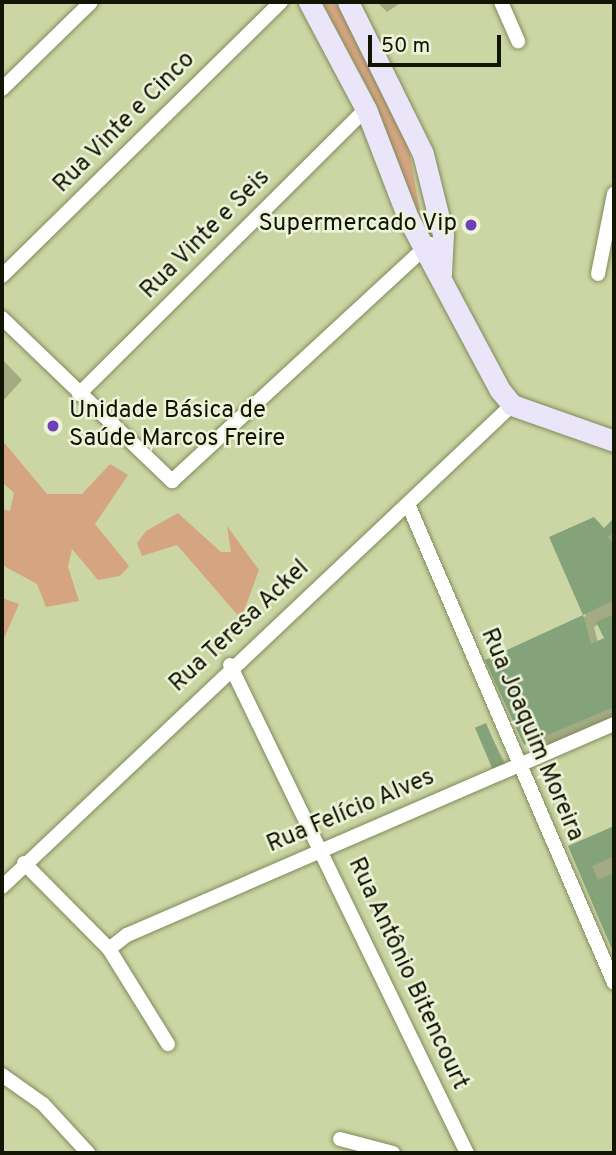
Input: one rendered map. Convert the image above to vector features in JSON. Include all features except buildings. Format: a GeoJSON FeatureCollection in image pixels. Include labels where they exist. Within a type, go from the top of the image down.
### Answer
{"type":"FeatureCollection","features":[{"type":"Feature","properties":{"kind":"street"},"geometry":{"type":"LineString","coordinates":[[2,89],[91,2]]}},
{"type":"Feature","properties":{"kind":"street","name":"Rua Vinte e Cinco"},"geometry":{"type":"LineString","coordinates":[[2,276],[281,2]]}},
{"type":"Feature","properties":{"kind":"street"},"geometry":{"type":"LineString","coordinates":[[309,2],[366,109],[423,248],[442,274],[512,405],[614,441]]}},
{"type":"Feature","properties":{"kind":"street"},"geometry":{"type":"LineString","coordinates":[[348,2],[418,142],[443,234],[442,274]]}},
{"type":"Feature","properties":{"kind":"street"},"geometry":{"type":"LineString","coordinates":[[501,2],[518,41]]}},
{"type":"Feature","properties":{"kind":"street","name":"Rua Vinte e Seis"},"geometry":{"type":"LineString","coordinates":[[79,394],[366,109]]}},
{"type":"Feature","properties":{"kind":"street"},"geometry":{"type":"LineString","coordinates":[[598,274],[614,194]]}},
{"type":"Feature","properties":{"kind":"street"},"geometry":{"type":"LineString","coordinates":[[2,318],[172,481],[423,248],[443,234]]}},
{"type":"Feature","properties":{"kind":"street","name":"Rua Teresa Ackel"},"geometry":{"type":"LineString","coordinates":[[2,887],[230,665],[408,505],[512,405]]}},
{"type":"Feature","properties":{"kind":"street","name":"Rua Joaquim Moreira"},"geometry":{"type":"LineString","coordinates":[[408,505],[614,983]]}},
{"type":"Feature","properties":{"kind":"street","name":"Rua Antônio Bitencourt"},"geometry":{"type":"LineString","coordinates":[[230,665],[322,849],[467,1153]]}},
{"type":"Feature","properties":{"kind":"street","name":"Rua Felício Alves"},"geometry":{"type":"LineString","coordinates":[[109,949],[127,935],[614,723]]}},
{"type":"Feature","properties":{"kind":"street"},"geometry":{"type":"LineString","coordinates":[[24,863],[109,949],[168,1044]]}},
{"type":"Feature","properties":{"kind":"street"},"geometry":{"type":"LineString","coordinates":[[2,1074],[43,1104],[88,1153]]}},
{"type":"Feature","properties":{"kind":"street"},"geometry":{"type":"LineString","coordinates":[[341,1139],[393,1153]]}},
{"type":"Feature","properties":{"kind":"shaded area"},"geometry":{"type":"Polygon","coordinates":[[[322,2],[335,2],[352,28],[408,144],[422,222],[369,90],[322,2]]]}},
{"type":"Feature","properties":{"kind":"shaded area"},"geometry":{"type":"Polygon","coordinates":[[[2,440],[47,494],[82,494],[110,464],[128,475],[95,524],[129,566],[120,576],[98,580],[72,549],[68,567],[79,601],[46,607],[37,584],[2,565],[2,509],[10,511],[14,493],[2,482],[2,440]]]}},
{"type":"Feature","properties":{"kind":"shaded area"},"geometry":{"type":"Polygon","coordinates":[[[178,513],[221,552],[231,552],[227,526],[259,570],[241,619],[177,545],[142,556],[137,543],[146,531],[178,513]]]}},
{"type":"Feature","properties":{"kind":"shaded area"},"geometry":{"type":"Polygon","coordinates":[[[2,598],[19,604],[2,643],[2,598]]]}},
{"type":"Feature","properties":{"kind":"place","name":"Supermercado Vip"},"geometry":{"type":"Point","coordinates":[471,225]}},
{"type":"Feature","properties":{"kind":"place","name":"Unidade Básica de Saúde Marcos Freire"},"geometry":{"type":"Point","coordinates":[53,426]}}]}
